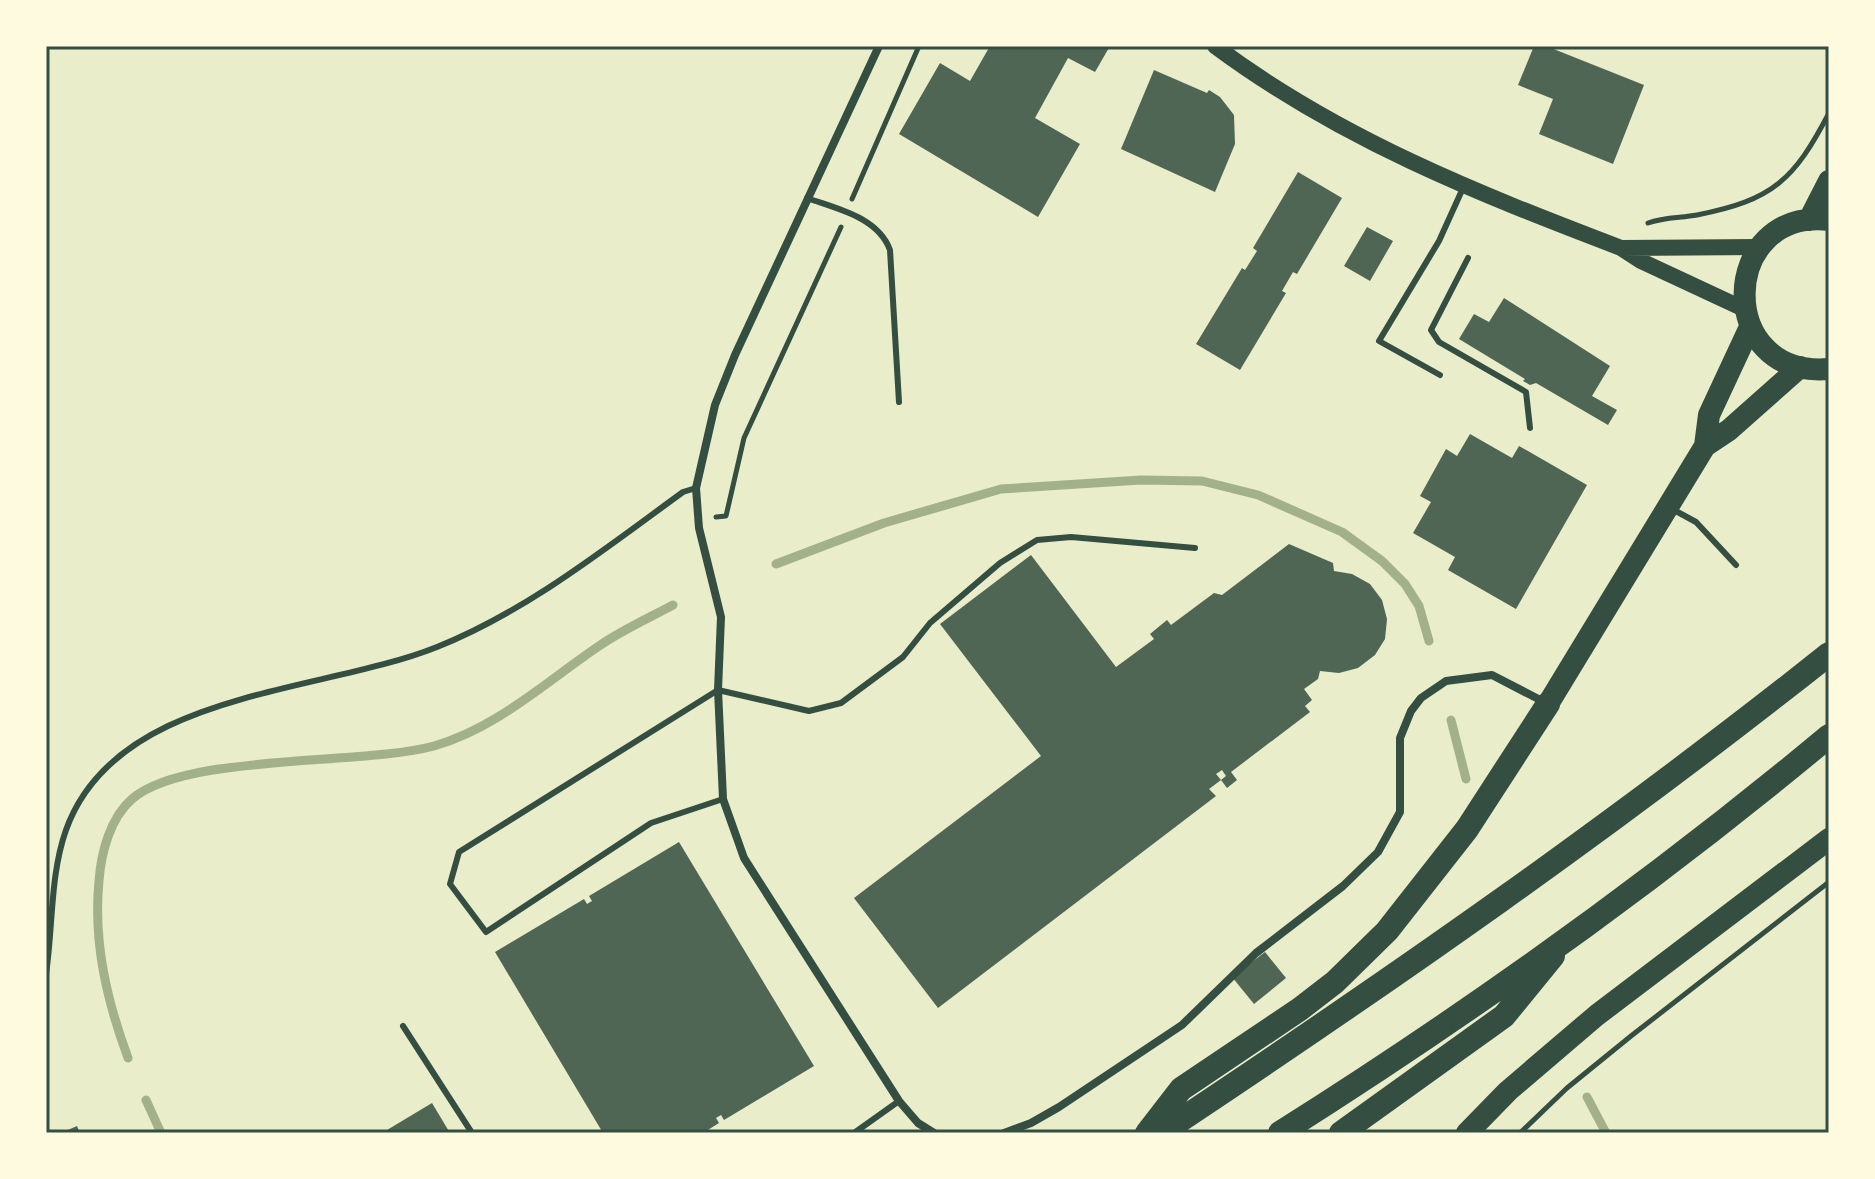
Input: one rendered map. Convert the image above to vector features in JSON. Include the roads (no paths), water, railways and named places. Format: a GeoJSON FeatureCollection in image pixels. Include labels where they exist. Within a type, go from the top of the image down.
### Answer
{"type":"FeatureCollection","features":[{"type":"Feature","properties":{"kind":"highway"},"geometry":{"type":"LineString","coordinates":[[1705,446],[1709,415],[1747,318],[1744,282],[1760,247],[1782,229],[1819,220],[1829,181]]}},
{"type":"Feature","properties":{"kind":"highway"},"geometry":{"type":"LineString","coordinates":[[1747,318],[1770,353],[1800,367],[1829,369]]}},
{"type":"Feature","properties":{"kind":"highway"},"geometry":{"type":"LineString","coordinates":[[1147,1133],[1181,1089],[1311,1000],[1387,931],[1467,829],[1548,704],[1705,446],[1729,430],[1800,367]]}},
{"type":"Feature","properties":{"kind":"highway"},"geometry":{"type":"LineString","coordinates":[[1161,1133],[1537,877],[1829,654]]}},
{"type":"Feature","properties":{"kind":"highway"},"geometry":{"type":"LineString","coordinates":[[1280,1133],[1571,934],[1686,849],[1829,736]]}},
{"type":"Feature","properties":{"kind":"highway"},"geometry":{"type":"LineString","coordinates":[[1467,1133],[1508,1091],[1597,1015],[1829,839]]}},
{"type":"Feature","properties":{"kind":"highway"},"geometry":{"type":"LineString","coordinates":[[1341,1133],[1504,1016],[1571,934]]}},
{"type":"Feature","properties":{"kind":"main road"},"geometry":{"type":"LineString","coordinates":[[1215,46],[1305,107],[1463,188],[1621,248],[1747,318]]}},
{"type":"Feature","properties":{"kind":"main road"},"geometry":{"type":"LineString","coordinates":[[1621,248],[1760,247]]}},
{"type":"Feature","properties":{"kind":"street"},"geometry":{"type":"LineString","coordinates":[[879,46],[715,405],[696,488],[699,519],[721,617],[718,690],[723,799],[744,858],[899,1101],[918,1123],[934,1133]]}},
{"type":"Feature","properties":{"kind":"street"},"geometry":{"type":"LineString","coordinates":[[1004,1133],[1031,1123],[1059,1107],[1182,1025],[1256,953],[1343,886],[1378,852],[1395,826],[1401,798],[1400,738],[1404,724],[1421,698],[1446,681],[1492,675],[1548,704]]}},
{"type":"Feature","properties":{"kind":"lane"},"geometry":{"type":"LineString","coordinates":[[1440,375],[1379,341],[1439,241],[1463,188]]}},
{"type":"Feature","properties":{"kind":"lane"},"geometry":{"type":"LineString","coordinates":[[807,198],[873,224],[884,235],[890,250],[899,402]]}},
{"type":"Feature","properties":{"kind":"lane"},"geometry":{"type":"LineString","coordinates":[[1468,258],[1431,330],[1439,342],[1526,392],[1530,428]]}},
{"type":"Feature","properties":{"kind":"lane"},"geometry":{"type":"LineString","coordinates":[[46,974],[56,875],[66,830],[84,795],[104,770],[136,742],[194,715],[339,678],[437,647],[505,614],[606,548],[683,492],[696,488]]}},
{"type":"Feature","properties":{"kind":"lane"},"geometry":{"type":"LineString","coordinates":[[1667,506],[1696,522],[1736,565]]}},
{"type":"Feature","properties":{"kind":"lane"},"geometry":{"type":"LineString","coordinates":[[723,799],[651,823],[486,932],[450,884],[459,852],[718,690],[809,711],[841,703],[903,657],[930,623],[1000,563],[1037,540],[1071,537],[1195,548]]}},
{"type":"Feature","properties":{"kind":"lane"},"geometry":{"type":"LineString","coordinates":[[403,1026],[472,1133]]}},
{"type":"Feature","properties":{"kind":"lane"},"geometry":{"type":"LineString","coordinates":[[854,1133],[899,1101]]}},
{"type":"Feature","properties":{"kind":"waterway"},"geometry":{"type":"LineString","coordinates":[[776,564],[884,523],[1001,489],[1141,480],[1202,481],[1258,495],[1342,532],[1382,561],[1405,584],[1419,606],[1429,641]]}},
{"type":"Feature","properties":{"kind":"waterway"},"geometry":{"type":"LineString","coordinates":[[128,1058],[103,971],[98,904],[100,870],[108,837],[118,816],[132,799],[157,784],[191,774],[231,767],[402,752],[457,738],[500,716],[608,640],[673,605]]}},
{"type":"Feature","properties":{"kind":"waterway"},"geometry":{"type":"LineString","coordinates":[[1451,720],[1466,779]]}},
{"type":"Feature","properties":{"kind":"waterway"},"geometry":{"type":"LineString","coordinates":[[1587,1097],[1606,1133]]}},
{"type":"Feature","properties":{"kind":"waterway"},"geometry":{"type":"LineString","coordinates":[[146,1100],[161,1133]]}}]}
